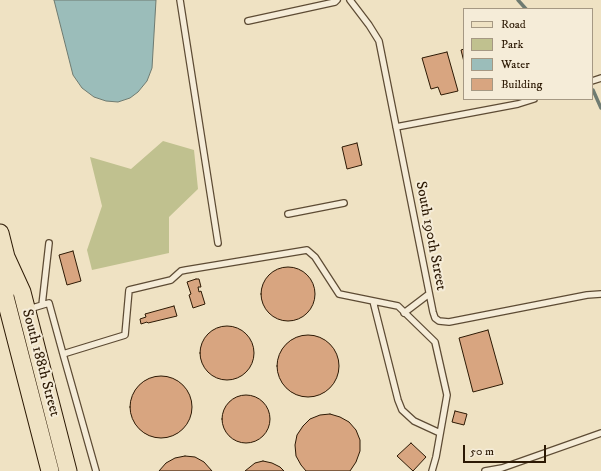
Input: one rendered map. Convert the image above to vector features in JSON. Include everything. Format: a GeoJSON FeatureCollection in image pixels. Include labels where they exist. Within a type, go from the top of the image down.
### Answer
{"type":"FeatureCollection","features":[{"type":"Feature","properties":{"kind":"main road","name":"South 188th Street"},"geometry":{"type":"LineString","coordinates":[[0,233],[6,257],[22,292],[34,307],[68,471]]}},
{"type":"Feature","properties":{"kind":"main road","name":"South 188th Street"},"geometry":{"type":"LineString","coordinates":[[6,257],[5,297],[50,471]]}},
{"type":"Feature","properties":{"kind":"lane"},"geometry":{"type":"LineString","coordinates":[[180,0],[218,242]]}},
{"type":"Feature","properties":{"kind":"lane"},"geometry":{"type":"LineString","coordinates":[[248,21],[336,2],[336,0]]}},
{"type":"Feature","properties":{"kind":"lane","name":"South 190th Street"},"geometry":{"type":"LineString","coordinates":[[350,0],[379,41],[435,318],[439,321],[449,322],[586,295],[601,294]]}},
{"type":"Feature","properties":{"kind":"lane"},"geometry":{"type":"LineString","coordinates":[[396,127],[518,104],[531,100]]}},
{"type":"Feature","properties":{"kind":"lane"},"geometry":{"type":"LineString","coordinates":[[288,214],[344,203]]}},
{"type":"Feature","properties":{"kind":"lane"},"geometry":{"type":"LineString","coordinates":[[49,243],[34,307],[50,303],[96,471]]}},
{"type":"Feature","properties":{"kind":"lane"},"geometry":{"type":"LineString","coordinates":[[63,354],[125,335],[129,290],[171,280],[181,271],[299,250],[307,250],[315,257],[339,294],[398,306],[435,342],[447,395],[432,471]]}},
{"type":"Feature","properties":{"kind":"lane"},"geometry":{"type":"LineString","coordinates":[[404,313],[429,294]]}},
{"type":"Feature","properties":{"kind":"lane"},"geometry":{"type":"LineString","coordinates":[[373,301],[398,400],[402,410],[414,421],[440,433]]}},
{"type":"Feature","properties":{"kind":"lane"},"geometry":{"type":"LineString","coordinates":[[485,471],[502,468],[601,433]]}},
{"type":"Feature","properties":{"kind":"green space"},"geometry":{"type":"Polygon","coordinates":[[[163,141],[194,150],[198,189],[169,217],[169,253],[92,270],[87,250],[102,206],[90,157],[131,169],[163,141]]]}},
{"type":"Feature","properties":{"kind":"water"},"geometry":{"type":"Polygon","coordinates":[[[54,0],[156,0],[152,68],[147,81],[138,92],[130,98],[118,102],[106,101],[94,97],[82,88],[73,75],[54,0]]]}},
{"type":"Feature","properties":{"kind":"building"},"geometry":{"type":"Polygon","coordinates":[[[447,52],[458,91],[441,95],[438,87],[431,89],[422,58],[447,52]]]}},
{"type":"Feature","properties":{"kind":"building"},"geometry":{"type":"Polygon","coordinates":[[[357,143],[362,165],[347,169],[342,147],[357,143]]]}},
{"type":"Feature","properties":{"kind":"building"},"geometry":{"type":"Polygon","coordinates":[[[73,251],[81,281],[67,285],[59,255],[73,251]]]}},
{"type":"Feature","properties":{"kind":"building"},"geometry":{"type":"Polygon","coordinates":[[[288,267],[298,269],[307,275],[313,284],[315,294],[313,304],[307,313],[298,319],[288,321],[278,319],[269,313],[263,304],[261,294],[263,284],[269,275],[278,269],[288,267]]]}},
{"type":"Feature","properties":{"kind":"building"},"geometry":{"type":"Polygon","coordinates":[[[199,279],[201,287],[198,287],[199,292],[201,291],[205,304],[193,308],[187,282],[199,279]]]}},
{"type":"Feature","properties":{"kind":"building"},"geometry":{"type":"Polygon","coordinates":[[[174,306],[177,316],[141,324],[140,319],[146,317],[145,314],[174,306]]]}},
{"type":"Feature","properties":{"kind":"building"},"geometry":{"type":"Polygon","coordinates":[[[222,326],[232,326],[242,330],[250,338],[254,348],[254,358],[250,368],[242,376],[232,380],[222,380],[212,376],[204,368],[200,358],[200,348],[204,338],[212,330],[222,326]]]}},
{"type":"Feature","properties":{"kind":"building"},"geometry":{"type":"Polygon","coordinates":[[[488,330],[503,384],[473,392],[459,338],[488,330]]]}},
{"type":"Feature","properties":{"kind":"building"},"geometry":{"type":"Polygon","coordinates":[[[302,335],[314,335],[330,344],[337,354],[339,366],[337,378],[330,388],[314,397],[302,397],[291,392],[282,383],[277,372],[277,360],[282,349],[291,340],[302,335]]]}},
{"type":"Feature","properties":{"kind":"building"},"geometry":{"type":"Polygon","coordinates":[[[155,376],[167,376],[183,385],[190,395],[192,407],[190,419],[183,429],[167,438],[155,438],[144,433],[135,424],[130,413],[130,401],[135,390],[144,381],[155,376]]]}},
{"type":"Feature","properties":{"kind":"building"},"geometry":{"type":"Polygon","coordinates":[[[241,395],[251,395],[260,399],[266,405],[269,410],[269,428],[260,439],[251,443],[241,443],[232,439],[226,433],[222,424],[222,414],[226,405],[232,399],[241,395]]]}},
{"type":"Feature","properties":{"kind":"building"},"geometry":{"type":"Polygon","coordinates":[[[455,411],[467,414],[464,425],[452,422],[455,411]]]}},
{"type":"Feature","properties":{"kind":"building"},"geometry":{"type":"Polygon","coordinates":[[[330,414],[349,422],[356,430],[360,440],[360,451],[356,462],[350,471],[306,471],[296,456],[295,445],[297,435],[310,419],[320,415],[330,414]]]}},
{"type":"Feature","properties":{"kind":"building"},"geometry":{"type":"Polygon","coordinates":[[[411,443],[426,457],[413,471],[397,456],[411,443]]]}},
{"type":"Feature","properties":{"kind":"building"},"geometry":{"type":"Polygon","coordinates":[[[185,456],[195,457],[204,462],[212,471],[159,471],[166,463],[175,458],[185,456]]]}},
{"type":"Feature","properties":{"kind":"building"},"geometry":{"type":"Polygon","coordinates":[[[263,461],[272,463],[284,471],[245,471],[255,463],[263,461]]]}},
{"type":"Feature","properties":{"kind":"waterway"},"geometry":{"type":"LineString","coordinates":[[518,0],[525,8]]}},
{"type":"Feature","properties":{"kind":"waterway"},"geometry":{"type":"LineString","coordinates":[[593,90],[601,108]]}}]}
